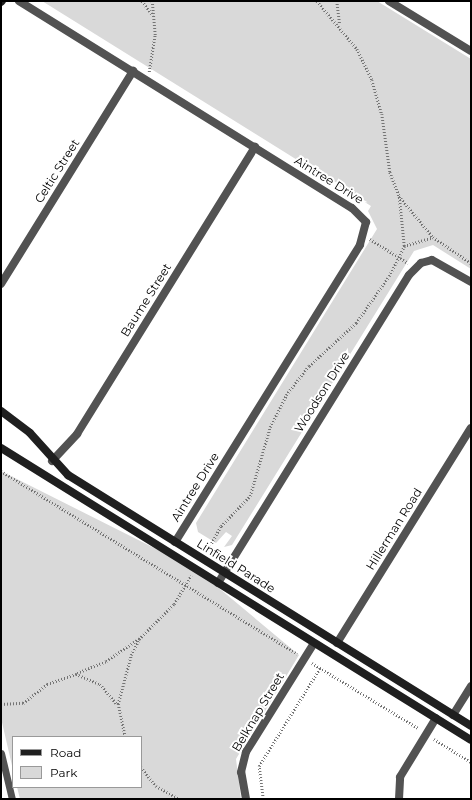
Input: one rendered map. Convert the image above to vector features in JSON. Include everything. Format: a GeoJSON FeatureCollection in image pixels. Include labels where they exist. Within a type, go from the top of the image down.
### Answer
{"type":"FeatureCollection","features":[{"type":"Feature","properties":{"kind":"street","name":"Aintree Drive"},"geometry":{"type":"LineString","coordinates":[[19,1],[360,214],[366,226],[364,235],[175,542]]}},
{"type":"Feature","properties":{"kind":"street"},"geometry":{"type":"LineString","coordinates":[[389,1],[471,51]]}},
{"type":"Feature","properties":{"kind":"street","name":"Celtic Street"},"geometry":{"type":"LineString","coordinates":[[1,284],[132,71]]}},
{"type":"Feature","properties":{"kind":"street","name":"Baume Street"},"geometry":{"type":"LineString","coordinates":[[52,461],[77,434],[255,147]]}},
{"type":"Feature","properties":{"kind":"street"},"geometry":{"type":"LineString","coordinates":[[416,267],[426,261],[437,261],[471,282]]}},
{"type":"Feature","properties":{"kind":"street","name":"Woodson Drive"},"geometry":{"type":"LineString","coordinates":[[218,583],[416,267]]}},
{"type":"Feature","properties":{"kind":"street","name":"Linfield Parade"},"geometry":{"type":"LineString","coordinates":[[1,411],[30,433],[52,461],[175,542],[471,726]]}},
{"type":"Feature","properties":{"kind":"street","name":"Hillerman Road"},"geometry":{"type":"LineString","coordinates":[[338,643],[471,428]]}},
{"type":"Feature","properties":{"kind":"street","name":"Linfield Parade"},"geometry":{"type":"LineString","coordinates":[[1,448],[471,740]]}},
{"type":"Feature","properties":{"kind":"street","name":"Belknap Street"},"geometry":{"type":"LineString","coordinates":[[246,799],[241,772],[246,752],[314,642]]}},
{"type":"Feature","properties":{"kind":"street"},"geometry":{"type":"LineString","coordinates":[[453,715],[471,686]]}},
{"type":"Feature","properties":{"kind":"street"},"geometry":{"type":"LineString","coordinates":[[399,799],[400,777],[436,718]]}},
{"type":"Feature","properties":{"kind":"lane"},"geometry":{"type":"LineString","coordinates":[[1,753],[12,799]]}},
{"type":"Feature","properties":{"kind":"path"},"geometry":{"type":"LineString","coordinates":[[142,1],[154,17]]}},
{"type":"Feature","properties":{"kind":"path"},"geometry":{"type":"LineString","coordinates":[[145,79],[151,65],[154,17],[152,1]]}},
{"type":"Feature","properties":{"kind":"path"},"geometry":{"type":"LineString","coordinates":[[203,558],[220,526],[250,496],[270,427],[286,395],[309,366],[368,308],[404,246],[399,196],[390,172],[382,114],[372,80],[341,27],[317,1]]}},
{"type":"Feature","properties":{"kind":"path"},"geometry":{"type":"LineString","coordinates":[[337,1],[341,27]]}},
{"type":"Feature","properties":{"kind":"path"},"geometry":{"type":"LineString","coordinates":[[399,196],[433,237],[471,263]]}},
{"type":"Feature","properties":{"kind":"path"},"geometry":{"type":"LineString","coordinates":[[364,235],[416,267]]}},
{"type":"Feature","properties":{"kind":"path"},"geometry":{"type":"LineString","coordinates":[[404,246],[433,237]]}},
{"type":"Feature","properties":{"kind":"path"},"geometry":{"type":"LineString","coordinates":[[1,471],[471,762]]}},
{"type":"Feature","properties":{"kind":"path"},"geometry":{"type":"LineString","coordinates":[[1,704],[23,703],[47,684],[76,674],[106,661],[139,639],[166,614],[196,569]]}},
{"type":"Feature","properties":{"kind":"path"},"geometry":{"type":"LineString","coordinates":[[125,736],[118,704],[124,672],[139,639]]}},
{"type":"Feature","properties":{"kind":"path"},"geometry":{"type":"LineString","coordinates":[[263,799],[259,766],[320,668]]}},
{"type":"Feature","properties":{"kind":"path"},"geometry":{"type":"LineString","coordinates":[[76,674],[100,684],[118,704]]}},
{"type":"Feature","properties":{"kind":"path"},"geometry":{"type":"LineString","coordinates":[[142,768],[156,786],[179,799]]}},
{"type":"Feature","properties":{"kind":"green space"},"geometry":{"type":"Polygon","coordinates":[[[42,1],[377,1],[471,59],[471,269],[433,245],[414,251],[232,545],[224,547],[232,536],[226,532],[216,543],[198,532],[196,523],[377,229],[368,211],[371,206],[42,1]]]}},
{"type":"Feature","properties":{"kind":"green space"},"geometry":{"type":"Polygon","coordinates":[[[1,471],[196,569],[299,655],[236,759],[241,799],[20,799],[17,788],[142,788],[142,736],[12,736],[12,766],[1,718],[1,471]]]}}]}
